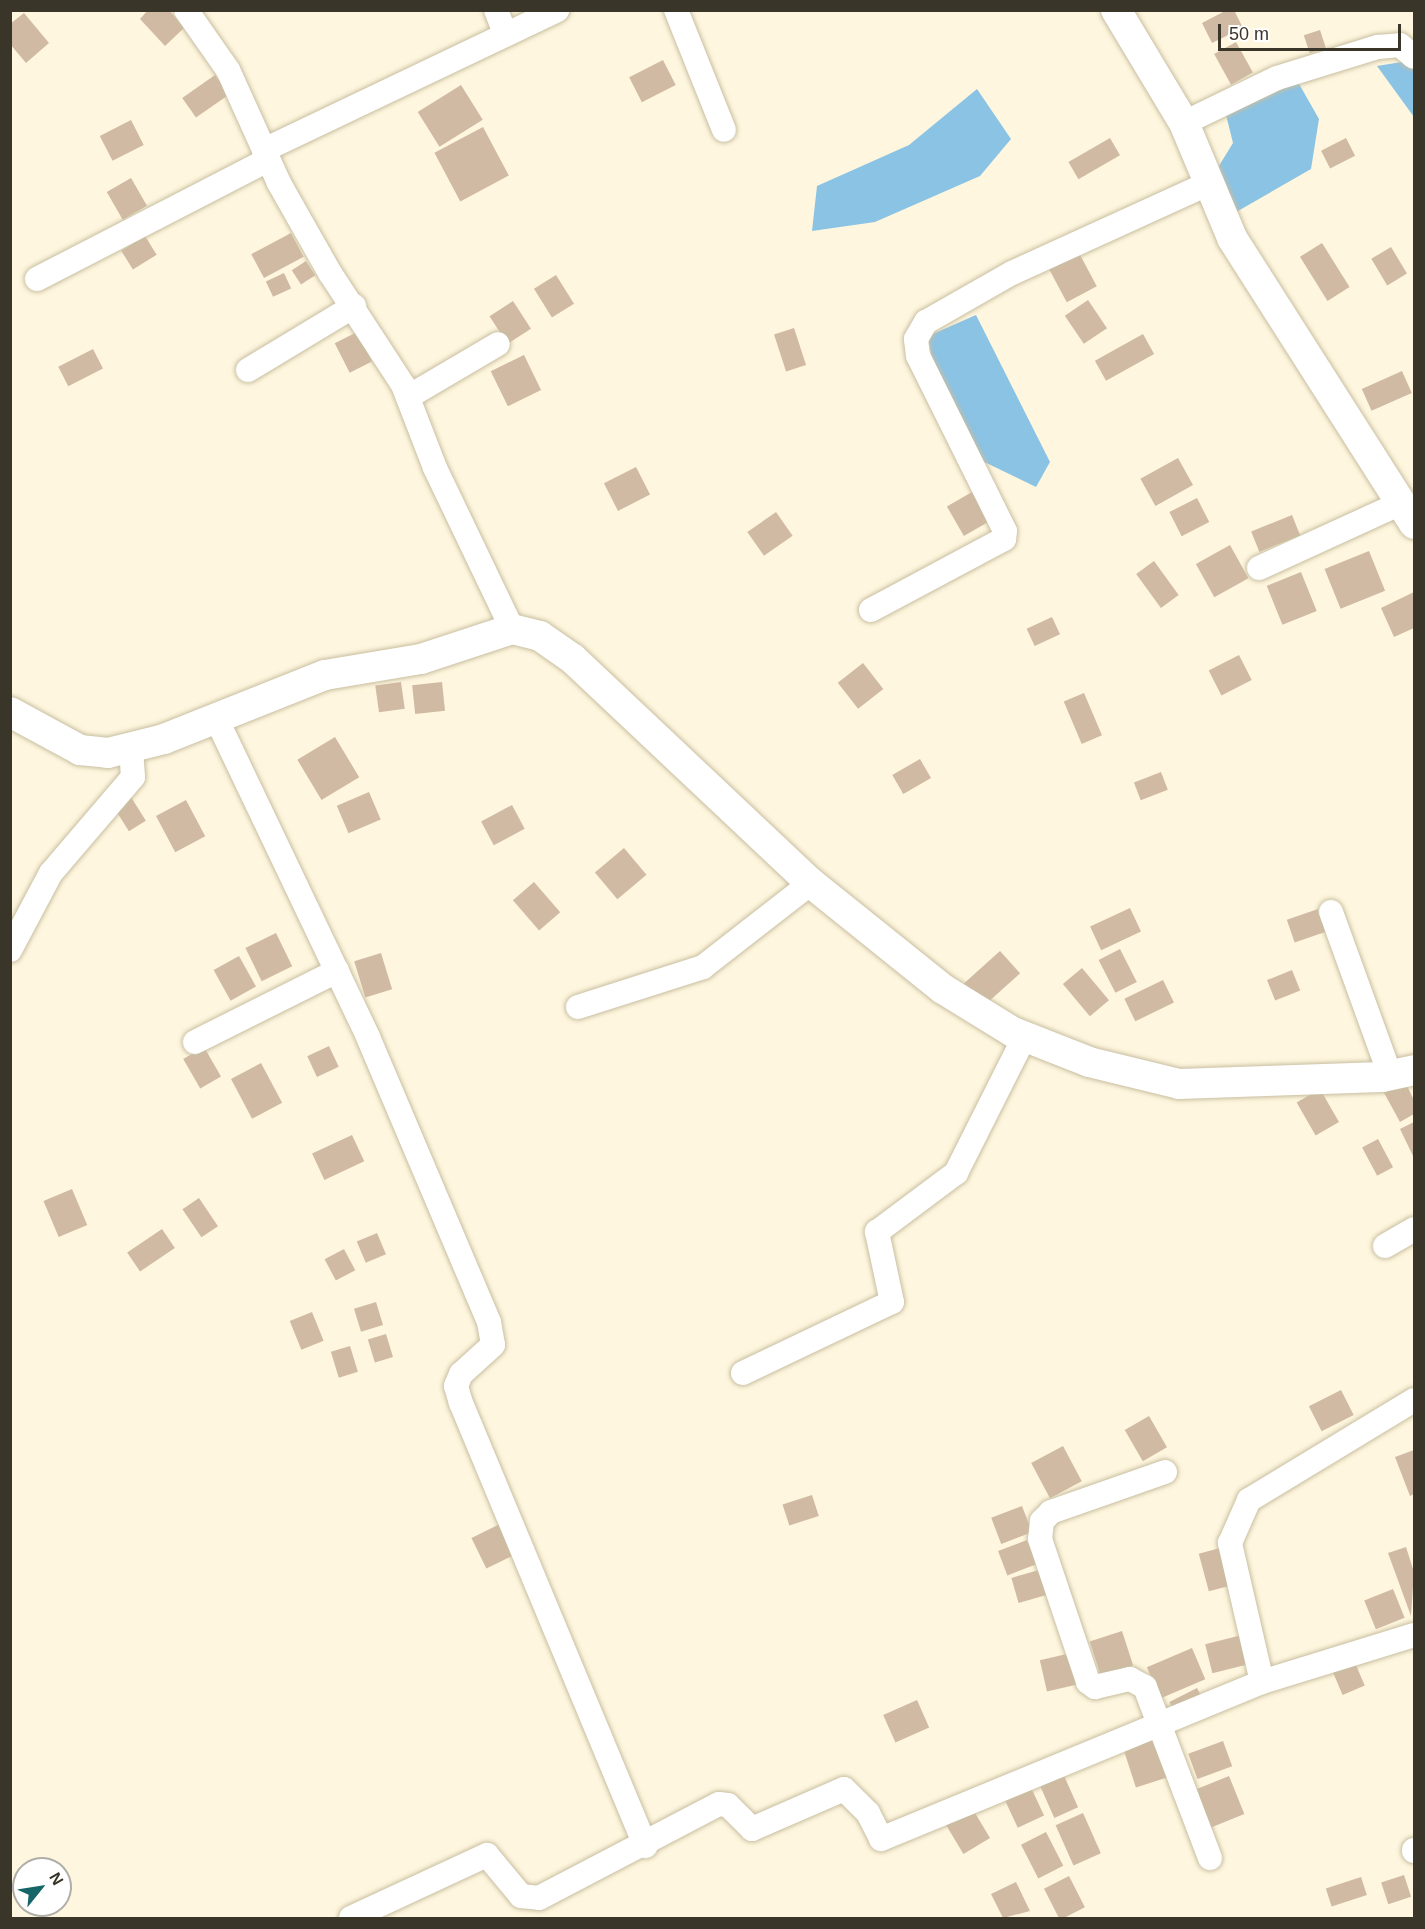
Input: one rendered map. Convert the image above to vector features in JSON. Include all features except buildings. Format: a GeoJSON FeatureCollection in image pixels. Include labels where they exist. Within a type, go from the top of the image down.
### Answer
{"type":"FeatureCollection","features":[{"type":"Feature","properties":{"kind":"street"},"geometry":{"type":"LineString","coordinates":[[186,10],[228,70],[266,155],[408,397],[435,468],[512,629]]}},
{"type":"Feature","properties":{"kind":"street"},"geometry":{"type":"LineString","coordinates":[[496,10],[505,34]]}},
{"type":"Feature","properties":{"kind":"street"},"geometry":{"type":"LineString","coordinates":[[37,279],[266,155],[557,10]]}},
{"type":"Feature","properties":{"kind":"street"},"geometry":{"type":"LineString","coordinates":[[676,10],[724,130]]}},
{"type":"Feature","properties":{"kind":"street"},"geometry":{"type":"LineString","coordinates":[[1116,10],[1184,123],[1207,184],[1232,238],[1408,513],[1259,568]]}},
{"type":"Feature","properties":{"kind":"street"},"geometry":{"type":"LineString","coordinates":[[1184,123],[1277,78],[1378,47],[1400,45],[1414,57]]}},
{"type":"Feature","properties":{"kind":"street"},"geometry":{"type":"LineString","coordinates":[[871,610],[1004,539],[1005,531],[918,356],[916,339],[926,322],[1012,273],[1207,184]]}},
{"type":"Feature","properties":{"kind":"street"},"geometry":{"type":"LineString","coordinates":[[248,370],[354,306]]}},
{"type":"Feature","properties":{"kind":"street"},"geometry":{"type":"LineString","coordinates":[[408,397],[498,344]]}},
{"type":"Feature","properties":{"kind":"street"},"geometry":{"type":"LineString","coordinates":[[10,712],[80,750],[131,748],[217,720],[325,675],[361,665],[421,659],[512,629],[540,636],[573,658],[811,883],[943,988],[1025,1036],[1089,1062],[1179,1084],[1402,1072],[1331,912]]}},
{"type":"Feature","properties":{"kind":"street"},"geometry":{"type":"LineString","coordinates":[[217,720],[337,971],[489,1322],[493,1345],[461,1374],[456,1386],[461,1403],[645,1846]]}},
{"type":"Feature","properties":{"kind":"street"},"geometry":{"type":"LineString","coordinates":[[10,950],[51,873],[133,777],[131,748]]}},
{"type":"Feature","properties":{"kind":"street"},"geometry":{"type":"LineString","coordinates":[[578,1007],[703,967],[811,883]]}},
{"type":"Feature","properties":{"kind":"street"},"geometry":{"type":"LineString","coordinates":[[195,1042],[337,971]]}},
{"type":"Feature","properties":{"kind":"street"},"geometry":{"type":"LineString","coordinates":[[743,1374],[892,1302],[877,1232],[956,1173],[1025,1036]]}},
{"type":"Feature","properties":{"kind":"street"},"geometry":{"type":"LineString","coordinates":[[1385,1246],[1414,1229]]}},
{"type":"Feature","properties":{"kind":"street"},"geometry":{"type":"LineString","coordinates":[[1262,1682],[1230,1543],[1249,1500],[1414,1400]]}},
{"type":"Feature","properties":{"kind":"street"},"geometry":{"type":"LineString","coordinates":[[1165,1472],[1052,1512],[1039,1530],[1088,1682],[1095,1687],[1139,1681],[1161,1723],[1210,1858]]}},
{"type":"Feature","properties":{"kind":"street"},"geometry":{"type":"LineString","coordinates":[[351,1918],[478,1857],[495,1860],[521,1896],[530,1900],[645,1846],[719,1804],[728,1805],[752,1829],[844,1789],[868,1813],[882,1839],[1262,1682],[1414,1635]]}},
{"type":"Feature","properties":{"kind":"water"},"geometry":{"type":"Polygon","coordinates":[[[1414,60],[1414,117],[1377,66],[1414,60]]]}},
{"type":"Feature","properties":{"kind":"water"},"geometry":{"type":"Polygon","coordinates":[[[1294,75],[1319,119],[1311,169],[1231,215],[1217,169],[1233,143],[1225,111],[1294,75]]]}},
{"type":"Feature","properties":{"kind":"water"},"geometry":{"type":"Polygon","coordinates":[[[977,89],[1011,139],[980,176],[875,222],[812,231],[817,186],[909,145],[977,89]]]}},
{"type":"Feature","properties":{"kind":"water"},"geometry":{"type":"Polygon","coordinates":[[[976,315],[1050,462],[1036,487],[974,457],[936,381],[928,336],[976,315]]]}}]}
